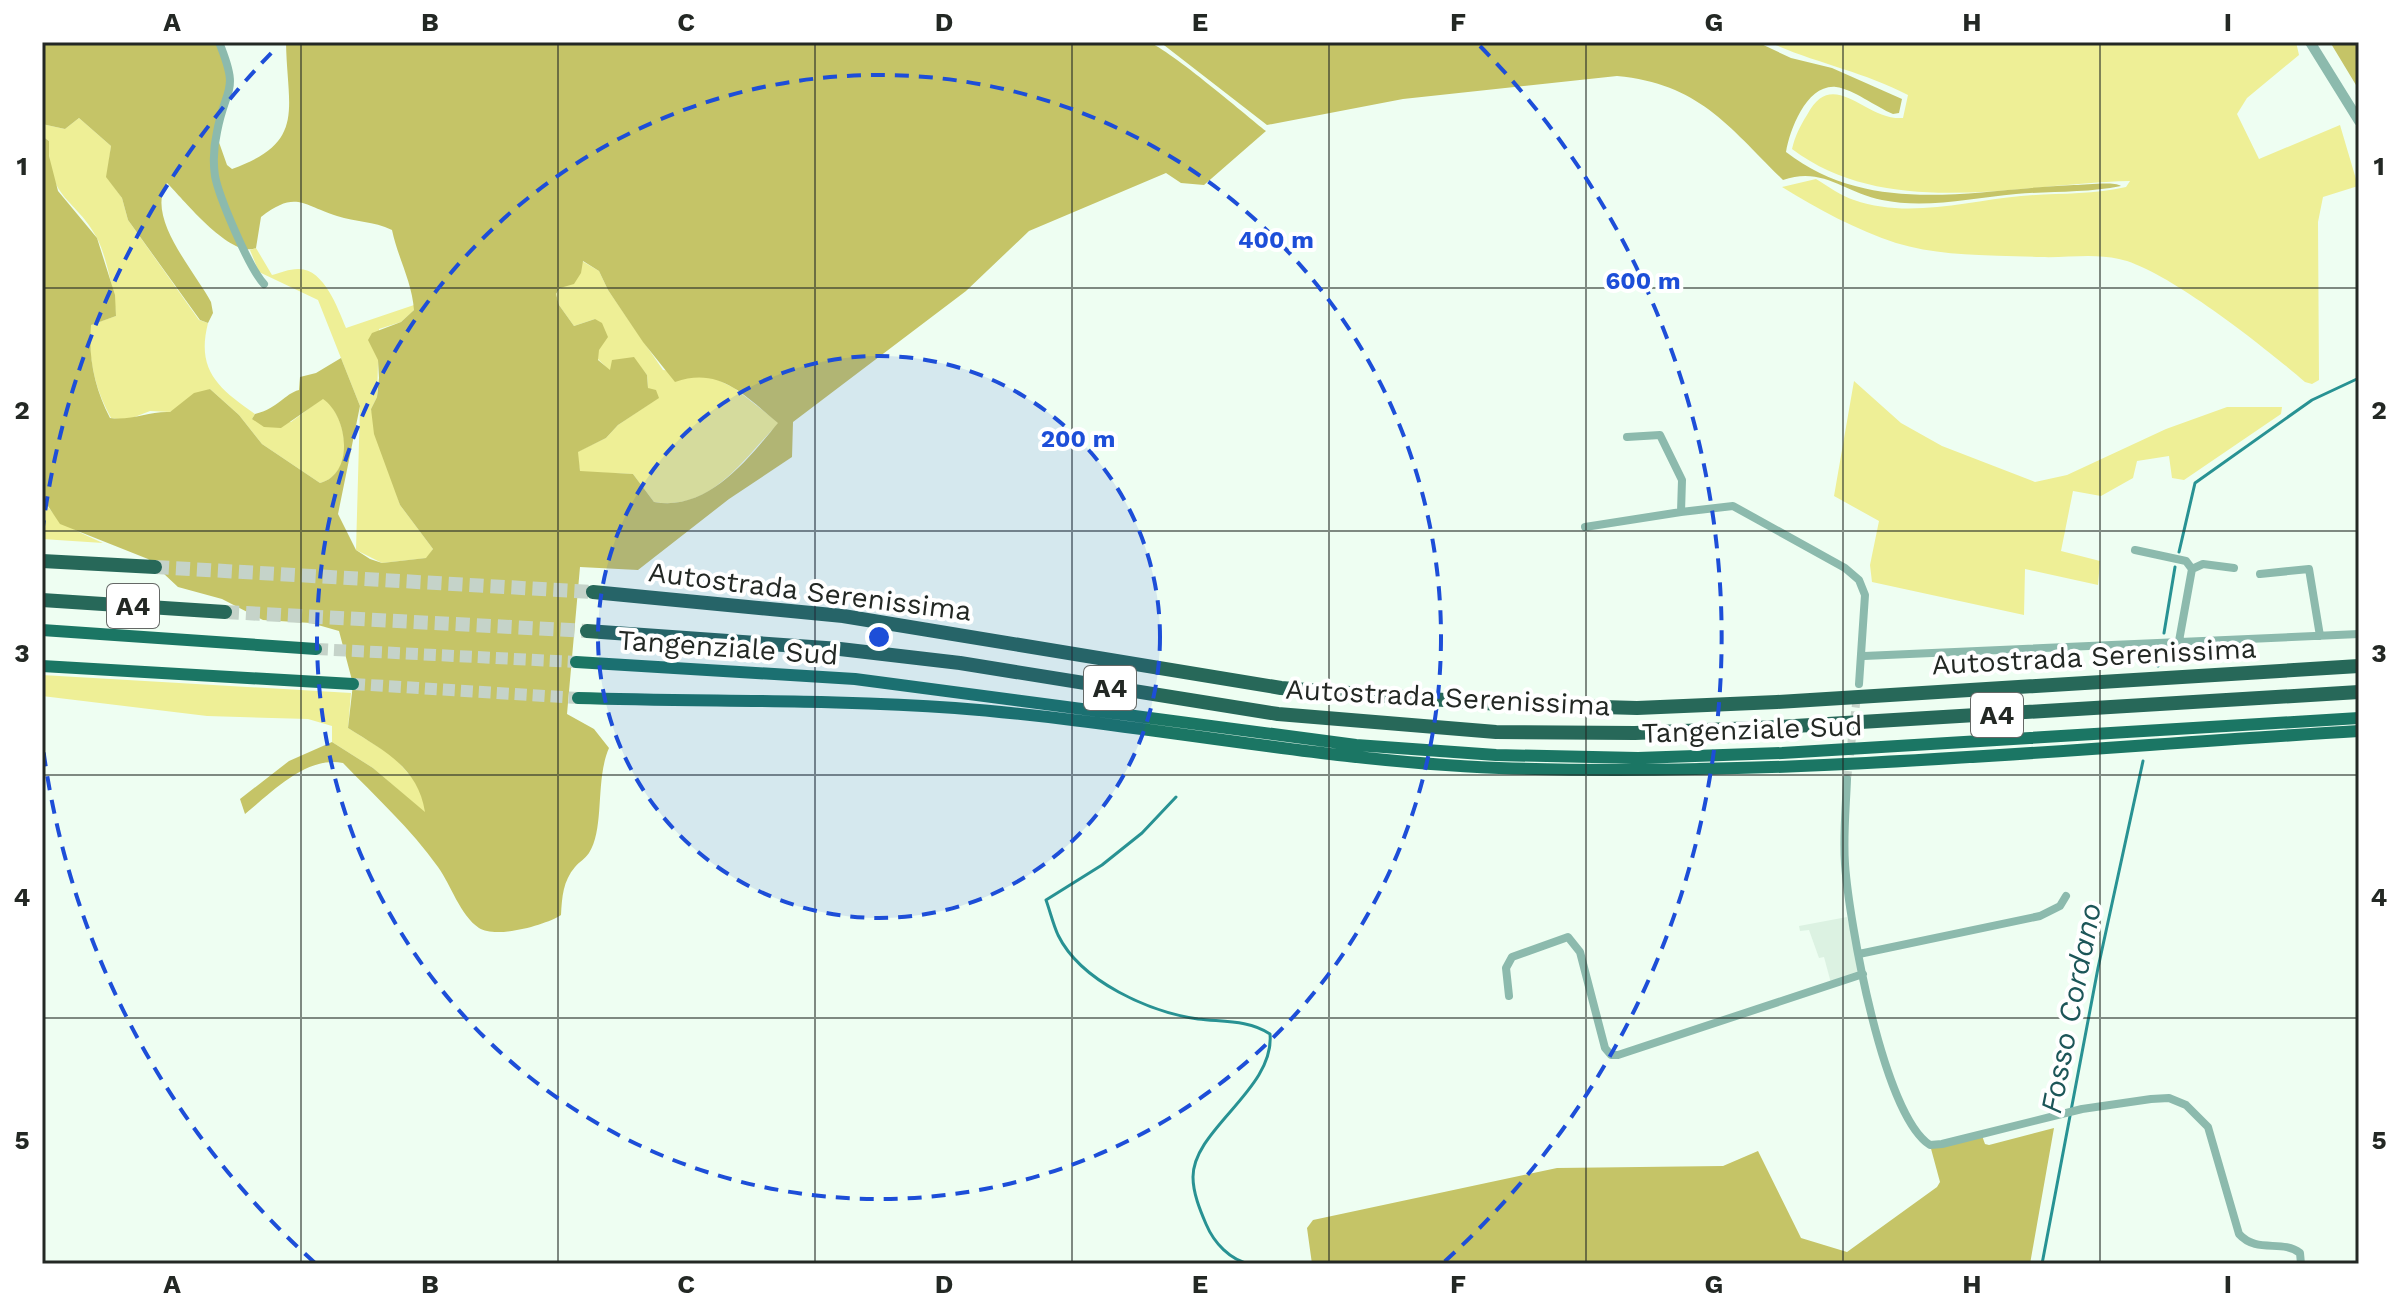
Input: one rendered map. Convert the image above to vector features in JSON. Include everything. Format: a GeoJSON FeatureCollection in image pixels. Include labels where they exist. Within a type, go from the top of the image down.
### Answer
{"type":"FeatureCollection","features":[{"type":"Feature","properties":{"kind":"highway","name":"A4"},"geometry":{"type":"LineString","coordinates":[[42,561],[155,567]]}},
{"type":"Feature","properties":{"kind":"highway","name":"Autostrada Serenissima"},"geometry":{"type":"LineString","coordinates":[[593,592],[843,616],[1281,688],[1484,704],[1637,708],[1777,702],[2359,666]]}},
{"type":"Feature","properties":{"kind":"highway","name":"A4"},"geometry":{"type":"LineString","coordinates":[[42,600],[225,612]]}},
{"type":"Feature","properties":{"kind":"highway"},"geometry":{"type":"LineString","coordinates":[[42,630],[316,649]]}},
{"type":"Feature","properties":{"kind":"highway","name":"Autostrada Serenissima"},"geometry":{"type":"LineString","coordinates":[[587,631],[840,649],[960,663],[1278,714],[1496,732],[1635,733],[1778,727],[2359,692]]}},
{"type":"Feature","properties":{"kind":"highway","name":"Tangenziale Sud"},"geometry":{"type":"LineString","coordinates":[[576,662],[855,679],[1325,741],[1496,755],[1638,758],[1782,753],[2359,718]]}},
{"type":"Feature","properties":{"kind":"highway"},"geometry":{"type":"LineString","coordinates":[[42,666],[353,684]]}},
{"type":"Feature","properties":{"kind":"highway","name":"Tangenziale Sud"},"geometry":{"type":"LineString","coordinates":[[578,698],[954,708],[1354,758],[1495,767],[1638,770],[1782,766],[2359,731]]}},
{"type":"Feature","properties":{"kind":"street"},"geometry":{"type":"LineString","coordinates":[[219,42],[232,75],[230,92],[217,131],[215,177],[248,261],[264,284]]}},
{"type":"Feature","properties":{"kind":"street"},"geometry":{"type":"LineString","coordinates":[[2310,42],[2359,121]]}},
{"type":"Feature","properties":{"kind":"street"},"geometry":{"type":"LineString","coordinates":[[1627,437],[1660,435],[1682,480],[1681,512]]}},
{"type":"Feature","properties":{"kind":"street"},"geometry":{"type":"LineString","coordinates":[[1585,527],[1733,506],[1845,568],[1859,580],[1865,595],[1864,656],[1859,684]]}},
{"type":"Feature","properties":{"kind":"street"},"geometry":{"type":"LineString","coordinates":[[2135,550],[2186,561],[2192,569],[2179,641]]}},
{"type":"Feature","properties":{"kind":"street"},"geometry":{"type":"LineString","coordinates":[[2192,569],[2203,564],[2234,568]]}},
{"type":"Feature","properties":{"kind":"street"},"geometry":{"type":"LineString","coordinates":[[2260,574],[2309,569],[2320,636]]}},
{"type":"Feature","properties":{"kind":"street"},"geometry":{"type":"LineString","coordinates":[[1864,656],[2359,634]]}},
{"type":"Feature","properties":{"kind":"street"},"geometry":{"type":"LineString","coordinates":[[1847,779],[1843,799],[1850,915],[1890,1078],[1920,1138],[1930,1145],[1942,1144],[2082,1109],[2169,1098],[2197,1113],[2208,1127],[2239,1234],[2254,1245],[2293,1248],[2300,1253],[2301,1264]]}},
{"type":"Feature","properties":{"kind":"street"},"geometry":{"type":"LineString","coordinates":[[1859,954],[2040,916],[2060,906],[2066,896]]}},
{"type":"Feature","properties":{"kind":"street"},"geometry":{"type":"LineString","coordinates":[[1509,996],[1506,968],[1512,957],[1568,937],[1580,952],[1605,1048],[1611,1055],[1618,1055],[1863,974]]}},
{"type":"Feature","properties":{"kind":"shaded area"},"geometry":{"type":"Polygon","coordinates":[[[1136,41],[1147,42],[1170,55],[1266,131],[1204,185],[1181,183],[1166,173],[1029,231],[966,291],[793,422],[792,457],[729,499],[638,570],[580,567],[567,714],[594,729],[609,748],[602,774],[597,831],[589,853],[568,878],[561,915],[533,926],[497,932],[479,928],[472,922],[427,853],[343,763],[330,762],[303,770],[245,814],[240,799],[289,761],[332,742],[373,768],[425,812],[421,796],[407,772],[386,753],[348,728],[353,684],[339,631],[311,623],[263,620],[222,599],[178,587],[148,559],[60,524],[42,497],[42,136],[49,141],[49,156],[58,191],[97,238],[115,295],[116,316],[91,325],[90,337],[94,373],[110,418],[170,412],[194,393],[210,389],[239,415],[262,444],[320,483],[331,478],[339,468],[344,444],[338,418],[323,399],[281,428],[264,427],[252,419],[255,414],[299,390],[300,377],[316,373],[341,358],[360,406],[338,514],[356,550],[382,563],[426,558],[433,549],[400,505],[374,434],[371,409],[377,397],[378,360],[368,340],[372,333],[401,322],[414,310],[411,290],[392,230],[291,202],[261,217],[256,248],[246,249],[221,237],[167,183],[162,197],[162,211],[174,243],[211,302],[213,313],[208,323],[200,320],[128,220],[122,198],[106,177],[111,146],[79,118],[65,129],[42,124],[42,42],[150,42],[154,45],[217,42],[230,75],[215,131],[227,165],[232,169],[256,159],[282,135],[288,120],[289,105],[286,42],[1079,44],[1136,41]],[[583,261],[581,273],[574,284],[560,288],[556,294],[559,305],[574,326],[595,319],[602,323],[608,337],[599,350],[598,360],[610,370],[612,360],[634,357],[647,375],[648,388],[656,390],[659,398],[618,425],[606,438],[578,452],[580,471],[633,474],[654,502],[674,503],[692,499],[725,480],[778,423],[743,394],[719,381],[691,378],[675,382],[643,342],[599,271],[583,261]]]}},
{"type":"Feature","properties":{"kind":"shaded area"},"geometry":{"type":"Polygon","coordinates":[[[1160,42],[1757,42],[1791,58],[1832,68],[1902,99],[1899,113],[1893,114],[1843,88],[1826,88],[1808,100],[1791,132],[1786,152],[1819,173],[1853,186],[1925,195],[2099,184],[2121,186],[1915,203],[1882,200],[1810,176],[1783,180],[1729,126],[1692,98],[1670,88],[1617,76],[1403,99],[1267,125],[1160,42]]]}},
{"type":"Feature","properties":{"kind":"shaded area"},"geometry":{"type":"Polygon","coordinates":[[[2330,42],[2359,42],[2359,90],[2330,42]]]}},
{"type":"Feature","properties":{"kind":"shaded area"},"geometry":{"type":"Polygon","coordinates":[[[1847,917],[1861,973],[1831,983],[1824,957],[1819,958],[1809,930],[1800,931],[1799,926],[1847,917]]]}},
{"type":"Feature","properties":{"kind":"shaded area"},"geometry":{"type":"Polygon","coordinates":[[[2054,1128],[2030,1264],[1312,1264],[1307,1228],[1313,1220],[1557,1168],[1723,1166],[1758,1151],[1801,1238],[1847,1252],[1937,1187],[1940,1182],[1930,1145],[1981,1133],[1985,1144],[1989,1145],[2054,1128]]]}},
{"type":"Feature","properties":{"kind":"green space"},"geometry":{"type":"Polygon","coordinates":[[[1769,42],[2296,42],[2299,55],[2247,98],[2237,114],[2259,159],[2340,125],[2358,186],[2323,197],[2318,222],[2319,380],[2312,384],[2305,382],[2188,293],[2139,266],[2100,256],[1986,255],[1913,248],[1852,225],[1782,187],[1816,179],[1854,200],[1895,208],[1916,208],[2100,191],[2126,187],[2130,181],[1956,193],[1870,185],[1830,171],[1792,149],[1800,127],[1817,101],[1828,95],[1839,95],[1889,117],[1903,118],[1908,95],[1769,42]]]}},
{"type":"Feature","properties":{"kind":"green space"},"geometry":{"type":"Polygon","coordinates":[[[79,118],[111,146],[107,177],[122,198],[128,220],[199,320],[208,323],[205,353],[208,366],[221,386],[255,414],[252,419],[291,422],[323,398],[332,406],[343,430],[344,444],[339,468],[331,478],[320,483],[262,444],[239,415],[210,389],[170,412],[150,411],[127,420],[111,418],[94,373],[90,349],[90,325],[116,316],[110,276],[89,224],[58,187],[50,160],[49,141],[42,136],[42,124],[65,129],[79,118]]]}},
{"type":"Feature","properties":{"kind":"green space"},"geometry":{"type":"Polygon","coordinates":[[[256,248],[272,275],[288,270],[307,270],[323,282],[346,328],[414,305],[414,310],[401,322],[379,329],[377,397],[371,409],[400,505],[433,549],[427,558],[382,563],[356,550],[360,406],[318,300],[259,272],[250,250],[256,248]]]}},
{"type":"Feature","properties":{"kind":"green space"},"geometry":{"type":"Polygon","coordinates":[[[582,261],[599,271],[608,290],[663,370],[708,375],[734,388],[779,423],[725,479],[693,499],[675,503],[654,502],[633,474],[580,472],[577,452],[606,438],[618,425],[658,398],[648,388],[647,375],[642,369],[610,371],[598,359],[595,319],[574,326],[559,305],[556,294],[582,261]]]}},
{"type":"Feature","properties":{"kind":"green space"},"geometry":{"type":"Polygon","coordinates":[[[1854,381],[1901,423],[1942,446],[2035,482],[2067,475],[2166,429],[2227,407],[2282,407],[2281,414],[2184,480],[2172,478],[2169,456],[2137,461],[2133,478],[2101,496],[2073,491],[2061,551],[2100,561],[2098,585],[2025,569],[2024,615],[1872,582],[1870,565],[1879,521],[1834,496],[1854,381]]]}},
{"type":"Feature","properties":{"kind":"green space"},"geometry":{"type":"Polygon","coordinates":[[[42,497],[60,520],[103,543],[42,539],[42,497]]]}},
{"type":"Feature","properties":{"kind":"green space"},"geometry":{"type":"Polygon","coordinates":[[[42,675],[351,693],[348,728],[393,756],[422,789],[426,814],[373,768],[332,742],[332,726],[308,719],[207,716],[42,696],[42,675]]]}},
{"type":"Feature","properties":{"kind":"waterway","name":"Fosso Cordano"},"geometry":{"type":"LineString","coordinates":[[2179,552],[2195,483],[2312,400],[2359,378]]}},
{"type":"Feature","properties":{"kind":"waterway","name":"Fosso Cordano"},"geometry":{"type":"LineString","coordinates":[[2164,633],[2175,567]]}},
{"type":"Feature","properties":{"kind":"waterway","name":"Fosso Cordano"},"geometry":{"type":"LineString","coordinates":[[2158,666],[2161,650]]}},
{"type":"Feature","properties":{"kind":"waterway","name":"Fosso Cordano"},"geometry":{"type":"LineString","coordinates":[[2042,1264],[2098,968],[2143,761]]}},
{"type":"Feature","properties":{"kind":"waterway"},"geometry":{"type":"LineString","coordinates":[[1176,797],[1142,833],[1102,865],[1046,900],[1058,935],[1069,952],[1083,967],[1119,992],[1159,1010],[1198,1019],[1245,1024],[1270,1034],[1268,1054],[1260,1073],[1206,1142],[1197,1159],[1193,1177],[1199,1207],[1213,1238],[1229,1255],[1250,1264]]}},
{"type":"Feature","properties":{"kind":"tunnel"},"geometry":{"type":"LineString","coordinates":[[155,567],[593,592]]}},
{"type":"Feature","properties":{"kind":"tunnel"},"geometry":{"type":"LineString","coordinates":[[225,612],[587,631]]}},
{"type":"Feature","properties":{"kind":"tunnel"},"geometry":{"type":"LineString","coordinates":[[316,649],[576,662]]}},
{"type":"Feature","properties":{"kind":"tunnel"},"geometry":{"type":"LineString","coordinates":[[353,684],[578,698]]}},
{"type":"Feature","properties":{"kind":"tunnel"},"geometry":{"type":"LineString","coordinates":[[1847,779],[1857,696]]}}]}
